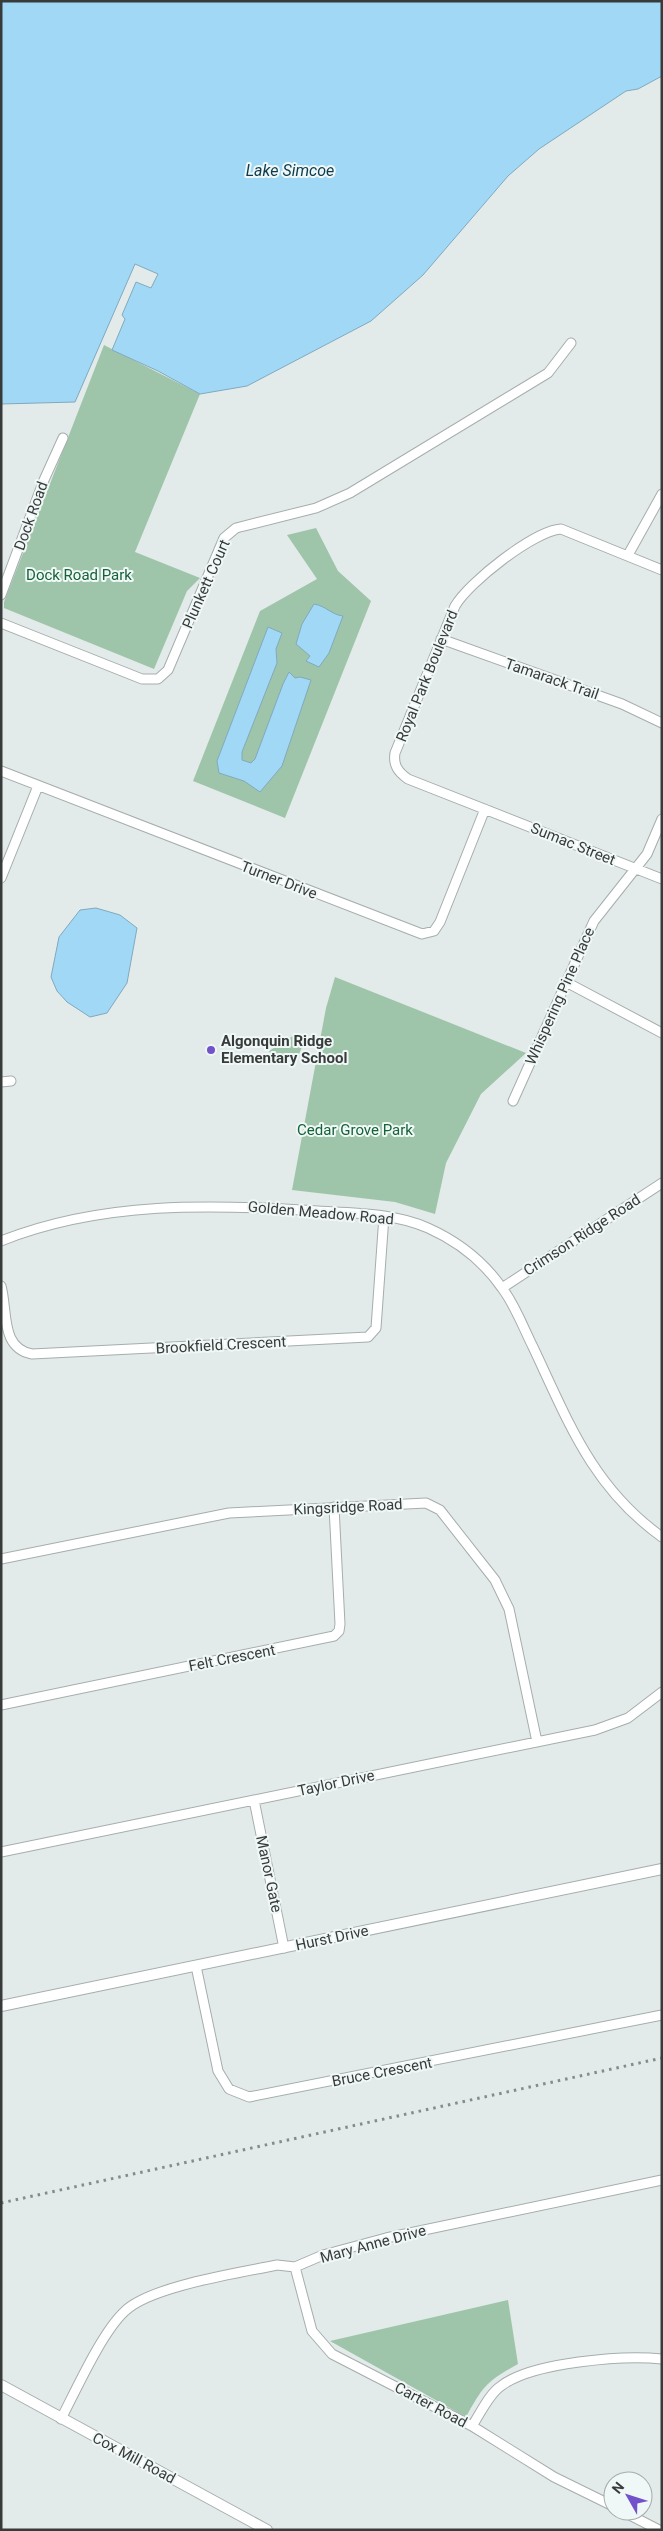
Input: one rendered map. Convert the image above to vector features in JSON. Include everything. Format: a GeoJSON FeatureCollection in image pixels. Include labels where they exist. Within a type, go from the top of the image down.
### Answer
{"type":"FeatureCollection","features":[{"type":"Feature","properties":{"kind":"street","name":"Plunkett Court"},"geometry":{"type":"LineString","coordinates":[[1,623],[142,679],[158,679],[168,670],[224,538],[230,531],[316,508],[350,493],[548,373],[572,342]]}},
{"type":"Feature","properties":{"kind":"street","name":"Dock Road"},"geometry":{"type":"LineString","coordinates":[[2,589],[44,480],[63,438]]}},
{"type":"Feature","properties":{"kind":"street"},"geometry":{"type":"LineString","coordinates":[[628,555],[662,494]]}},
{"type":"Feature","properties":{"kind":"street","name":"Royal Park Boulevard"},"geometry":{"type":"LineString","coordinates":[[485,809],[408,779],[401,774],[394,760],[441,639],[461,596],[494,565],[554,530],[570,531],[662,570]]}},
{"type":"Feature","properties":{"kind":"street","name":"Tamarack Trail"},"geometry":{"type":"LineString","coordinates":[[441,639],[622,704],[662,724]]}},
{"type":"Feature","properties":{"kind":"street","name":"Turner Drive"},"geometry":{"type":"LineString","coordinates":[[1,771],[422,934],[437,928],[485,809]]}},
{"type":"Feature","properties":{"kind":"street"},"geometry":{"type":"LineString","coordinates":[[1,878],[38,786]]}},
{"type":"Feature","properties":{"kind":"street","name":"Sumac Street"},"geometry":{"type":"LineString","coordinates":[[485,809],[662,879]]}},
{"type":"Feature","properties":{"kind":"street","name":"Whispering Pine Place"},"geometry":{"type":"LineString","coordinates":[[513,1101],[594,921],[647,854],[662,819]]}},
{"type":"Feature","properties":{"kind":"street"},"geometry":{"type":"LineString","coordinates":[[566,982],[662,1033]]}},
{"type":"Feature","properties":{"kind":"street"},"geometry":{"type":"LineString","coordinates":[[1,1082],[11,1081]]}},
{"type":"Feature","properties":{"kind":"street","name":"Crimson Ridge Road"},"geometry":{"type":"LineString","coordinates":[[502,1288],[662,1183]]}},
{"type":"Feature","properties":{"kind":"street","name":"Golden Meadow Road"},"geometry":{"type":"LineString","coordinates":[[1,1241],[75,1218],[128,1210],[243,1206],[384,1216],[428,1228],[452,1241],[478,1261],[502,1288],[594,1468],[622,1504],[662,1537]]}},
{"type":"Feature","properties":{"kind":"street","name":"Brookfield Crescent"},"geometry":{"type":"LineString","coordinates":[[1,1286],[9,1338],[18,1350],[32,1354],[368,1337],[376,1328],[384,1216]]}},
{"type":"Feature","properties":{"kind":"street","name":"Kingsridge Road"},"geometry":{"type":"LineString","coordinates":[[1,1559],[229,1513],[426,1503],[440,1510],[495,1580],[509,1609],[537,1742]]}},
{"type":"Feature","properties":{"kind":"street","name":"Felt Crescent"},"geometry":{"type":"LineString","coordinates":[[1,1705],[334,1636],[340,1624],[334,1507]]}},
{"type":"Feature","properties":{"kind":"street","name":"Taylor Drive"},"geometry":{"type":"LineString","coordinates":[[1,1852],[537,1742],[612,1724],[644,1707],[662,1692]]}},
{"type":"Feature","properties":{"kind":"street","name":"Manor Gate"},"geometry":{"type":"LineString","coordinates":[[254,1800],[284,1948]]}},
{"type":"Feature","properties":{"kind":"street","name":"Hurst Drive"},"geometry":{"type":"LineString","coordinates":[[1,2006],[662,1869]]}},
{"type":"Feature","properties":{"kind":"street","name":"Bruce Crescent"},"geometry":{"type":"LineString","coordinates":[[196,1966],[218,2071],[229,2089],[249,2097],[662,2015]]}},
{"type":"Feature","properties":{"kind":"street","name":"Mary Anne Drive"},"geometry":{"type":"LineString","coordinates":[[60,2419],[108,2333],[125,2310],[156,2292],[277,2265],[295,2268],[324,2255],[386,2238],[662,2180]]}},
{"type":"Feature","properties":{"kind":"street","name":"Carter Road"},"geometry":{"type":"LineString","coordinates":[[295,2268],[312,2331],[332,2354],[472,2426],[554,2477],[603,2501]]}},
{"type":"Feature","properties":{"kind":"street"},"geometry":{"type":"LineString","coordinates":[[472,2426],[500,2386],[519,2376],[575,2362],[638,2356],[662,2359]]}},
{"type":"Feature","properties":{"kind":"street","name":"Cox Mill Road"},"geometry":{"type":"LineString","coordinates":[[1,2385],[60,2419],[267,2530]]}},
{"type":"Feature","properties":{"kind":"street"},"geometry":{"type":"LineString","coordinates":[[641,2521],[659,2530]]}},
{"type":"Feature","properties":{"kind":"green space","name":"Dock Road Park"},"geometry":{"type":"Polygon","coordinates":[[[104,345],[200,394],[135,552],[200,578],[187,591],[154,669],[4,608],[4,602],[104,345]]]}},
{"type":"Feature","properties":{"kind":"green space"},"geometry":{"type":"Polygon","coordinates":[[[316,528],[338,571],[371,601],[285,818],[193,781],[260,611],[317,579],[287,535],[316,528]]]}},
{"type":"Feature","properties":{"kind":"green space","name":"Cedar Grove Park"},"geometry":{"type":"Polygon","coordinates":[[[335,977],[526,1053],[481,1094],[446,1163],[435,1214],[395,1202],[292,1190],[326,1008],[335,977]]]}},
{"type":"Feature","properties":{"kind":"green space"},"geometry":{"type":"Polygon","coordinates":[[[296,1034],[303,1045],[299,1054],[281,1062],[273,1059],[269,1051],[296,1034]]]}},
{"type":"Feature","properties":{"kind":"green space"},"geometry":{"type":"Polygon","coordinates":[[[508,2300],[518,2364],[499,2375],[487,2385],[466,2417],[330,2341],[508,2300]]]}},
{"type":"Feature","properties":{"kind":"water","name":"Lake Simcoe"},"geometry":{"type":"Polygon","coordinates":[[[1,1],[662,1],[662,76],[638,89],[626,91],[539,149],[508,176],[423,275],[371,321],[247,386],[200,394],[158,371],[112,350],[125,319],[122,315],[136,282],[151,288],[158,274],[135,264],[75,402],[1,404],[1,1]]]}},
{"type":"Feature","properties":{"kind":"water"},"geometry":{"type":"Polygon","coordinates":[[[314,604],[343,616],[329,653],[319,667],[306,661],[310,656],[296,644],[302,624],[314,604]]]}},
{"type":"Feature","properties":{"kind":"water"},"geometry":{"type":"Polygon","coordinates":[[[268,627],[282,633],[276,649],[277,663],[242,752],[242,760],[251,763],[255,759],[289,672],[295,678],[300,677],[311,680],[282,766],[260,792],[244,781],[219,773],[217,761],[268,627]]]}},
{"type":"Feature","properties":{"kind":"water"},"geometry":{"type":"Polygon","coordinates":[[[96,908],[120,915],[137,928],[127,983],[107,1013],[90,1017],[67,1002],[57,991],[51,977],[59,937],[80,910],[96,908]]]}},
{"type":"Feature","properties":{"kind":"railway"},"geometry":{"type":"LineString","coordinates":[[1,2203],[662,2058]]}},
{"type":"Feature","properties":{"kind":"place","name":"Algonquin Ridge Elementary School"},"geometry":{"type":"Point","coordinates":[211,1050]}}]}
